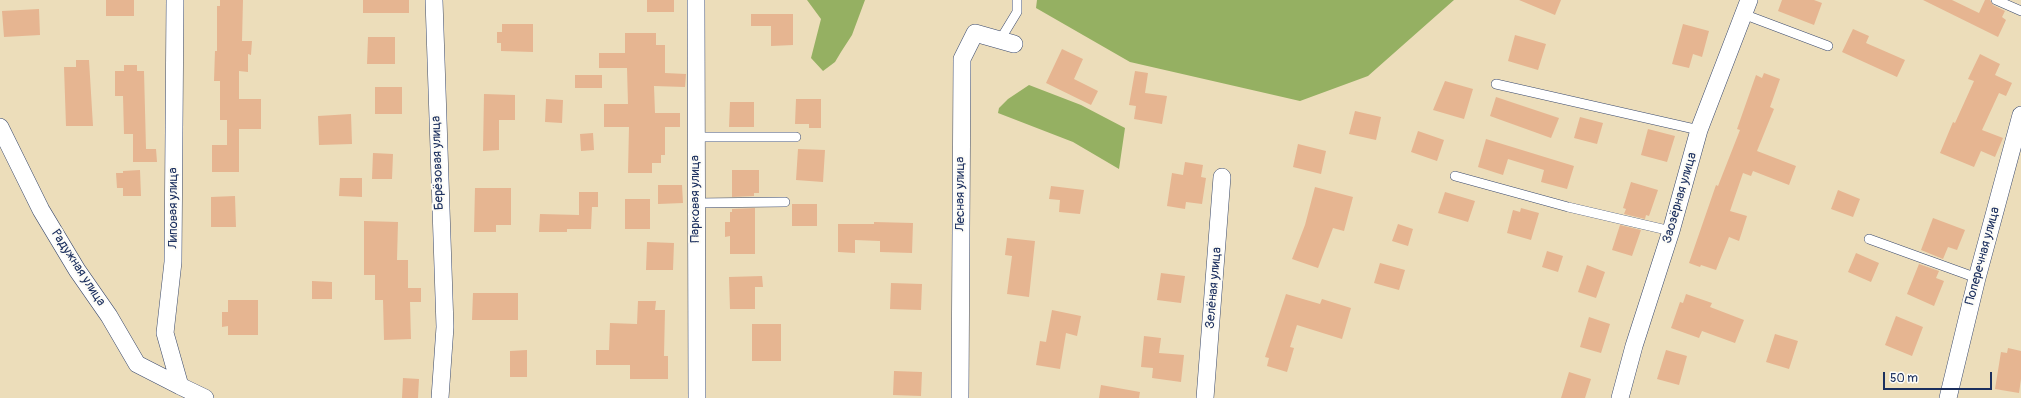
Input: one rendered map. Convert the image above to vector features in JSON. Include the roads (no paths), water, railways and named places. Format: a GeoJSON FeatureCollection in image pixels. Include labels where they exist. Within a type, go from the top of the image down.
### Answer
{"type":"FeatureCollection","features":[{"type":"Feature","properties":{"kind":"street","name":"Липовая улица"},"geometry":{"type":"LineString","coordinates":[[175,0],[173,262],[165,333],[180,386]]}},
{"type":"Feature","properties":{"kind":"street","name":"Берёзовая улица"},"geometry":{"type":"LineString","coordinates":[[434,0],[445,327],[440,398]]}},
{"type":"Feature","properties":{"kind":"street","name":"Парковая улица"},"geometry":{"type":"LineString","coordinates":[[696,0],[695,203],[697,398]]}},
{"type":"Feature","properties":{"kind":"street","name":"Заозёрная улица"},"geometry":{"type":"LineString","coordinates":[[1620,398],[1634,346],[1671,230],[1699,130],[1746,7]]}},
{"type":"Feature","properties":{"kind":"street","name":"Лесная улица"},"geometry":{"type":"LineString","coordinates":[[960,398],[962,59],[975,33],[1007,42]]}},
{"type":"Feature","properties":{"kind":"street","name":"Поперечная улица"},"geometry":{"type":"LineString","coordinates":[[1948,398],[1977,278],[2021,115]]}},
{"type":"Feature","properties":{"kind":"street","name":"Радужная улица"},"geometry":{"type":"LineString","coordinates":[[0,127],[41,210],[77,270],[109,316],[137,364],[180,386]]}},
{"type":"Feature","properties":{"kind":"street","name":"Зелёная улица"},"geometry":{"type":"LineString","coordinates":[[1205,398],[1222,177]]}},
{"type":"Feature","properties":{"kind":"street"},"geometry":{"type":"LineString","coordinates":[[180,386],[205,398]]}},
{"type":"Feature","properties":{"kind":"lane"},"geometry":{"type":"LineString","coordinates":[[1007,42],[1017,12],[1017,0]]}},
{"type":"Feature","properties":{"kind":"lane"},"geometry":{"type":"LineString","coordinates":[[1996,0],[2021,11]]}},
{"type":"Feature","properties":{"kind":"lane"},"geometry":{"type":"LineString","coordinates":[[1746,7],[1828,46]]}},
{"type":"Feature","properties":{"kind":"lane"},"geometry":{"type":"LineString","coordinates":[[1496,84],[1699,130]]}},
{"type":"Feature","properties":{"kind":"lane"},"geometry":{"type":"LineString","coordinates":[[696,137],[796,137]]}},
{"type":"Feature","properties":{"kind":"lane"},"geometry":{"type":"LineString","coordinates":[[1455,176],[1568,207],[1671,230]]}},
{"type":"Feature","properties":{"kind":"lane"},"geometry":{"type":"LineString","coordinates":[[695,203],[785,202]]}},
{"type":"Feature","properties":{"kind":"lane"},"geometry":{"type":"LineString","coordinates":[[1869,239],[1977,278]]}}]}
